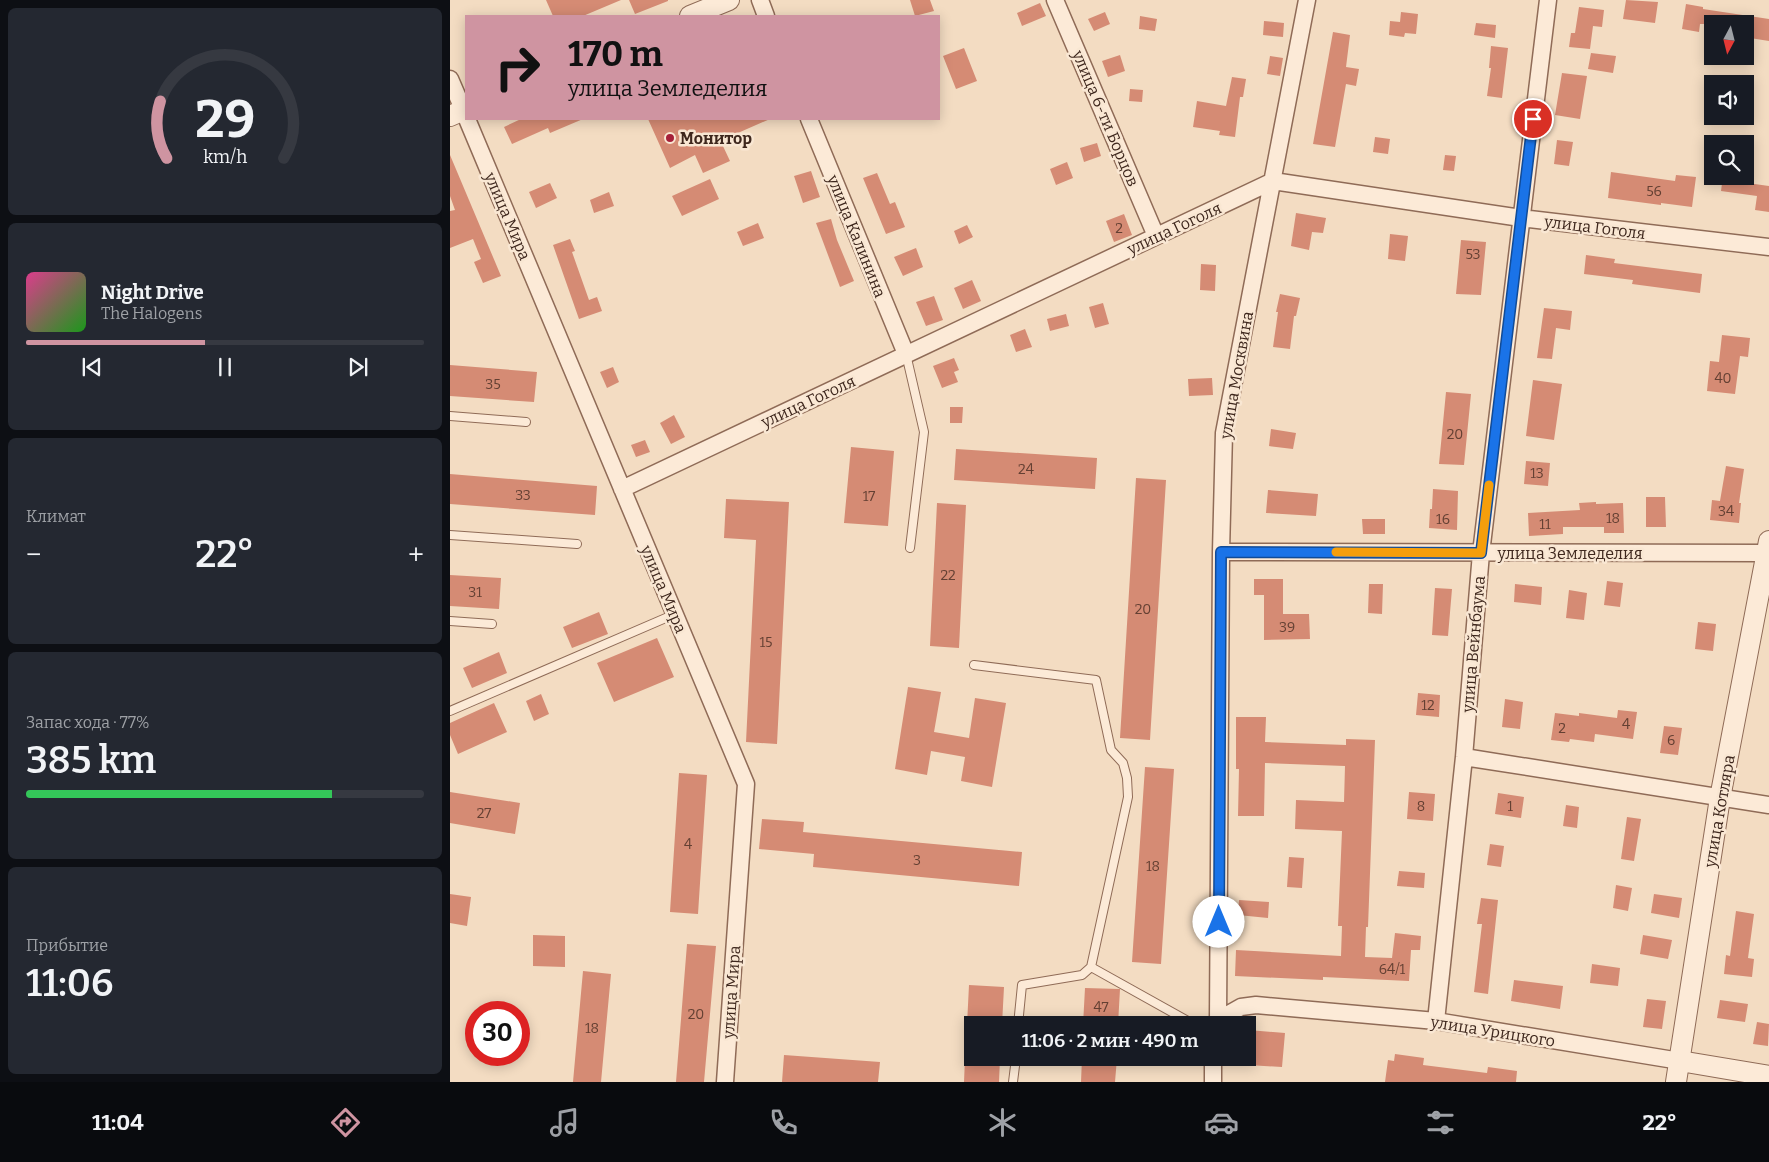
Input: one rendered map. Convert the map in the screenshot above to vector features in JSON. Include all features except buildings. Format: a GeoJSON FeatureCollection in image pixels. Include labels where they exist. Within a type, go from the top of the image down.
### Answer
{"type":"FeatureCollection","features":[{"type":"Feature","properties":{"kind":"street"},"geometry":{"type":"LineString","coordinates":[[692,15],[729,0]]}},
{"type":"Feature","properties":{"kind":"street"},"geometry":{"type":"LineString","coordinates":[[760,0],[766,15]]}},
{"type":"Feature","properties":{"kind":"street","name":"улица 6-ти Борцов"},"geometry":{"type":"LineString","coordinates":[[1055,0],[1156,236]]}},
{"type":"Feature","properties":{"kind":"street","name":"улица Москвина"},"geometry":{"type":"LineString","coordinates":[[1218,1016],[1221,552],[1224,432],[1307,0]]}},
{"type":"Feature","properties":{"kind":"street","name":"улица Вейнбаума"},"geometry":{"type":"LineString","coordinates":[[1436,1021],[1464,757],[1481,553],[1548,0]]}},
{"type":"Feature","properties":{"kind":"street","name":"улица Мира"},"geometry":{"type":"LineString","coordinates":[[450,79],[463,114]]}},
{"type":"Feature","properties":{"kind":"street","name":"улица Мира"},"geometry":{"type":"LineString","coordinates":[[466,120],[746,784],[725,1082]]}},
{"type":"Feature","properties":{"kind":"street","name":"улица Калинина"},"geometry":{"type":"LineString","coordinates":[[809,120],[906,354]]}},
{"type":"Feature","properties":{"kind":"street","name":"улица Гоголя"},"geometry":{"type":"LineString","coordinates":[[622,489],[1272,181],[1521,218],[1769,247]]}},
{"type":"Feature","properties":{"kind":"street","name":"улица Земледелия"},"geometry":{"type":"LineString","coordinates":[[1221,552],[1481,553],[1768,549]]}},
{"type":"Feature","properties":{"kind":"street","name":"улица Котляра"},"geometry":{"type":"LineString","coordinates":[[1676,1082],[1720,798],[1768,549]]}},
{"type":"Feature","properties":{"kind":"street"},"geometry":{"type":"LineString","coordinates":[[1464,757],[1769,805]]}},
{"type":"Feature","properties":{"kind":"street","name":"улица Урицкого"},"geometry":{"type":"LineString","coordinates":[[1227,1016],[1241,1007],[1256,1005],[1436,1021],[1769,1076]]}},
{"type":"Feature","properties":{"kind":"street"},"geometry":{"type":"LineString","coordinates":[[1213,1082],[1214,1066]]}},
{"type":"Feature","properties":{"kind":"lane"},"geometry":{"type":"LineString","coordinates":[[906,354],[924,432],[910,548]]}},
{"type":"Feature","properties":{"kind":"lane"},"geometry":{"type":"LineString","coordinates":[[450,416],[526,422]]}},
{"type":"Feature","properties":{"kind":"lane"},"geometry":{"type":"LineString","coordinates":[[450,535],[577,544]]}},
{"type":"Feature","properties":{"kind":"lane"},"geometry":{"type":"LineString","coordinates":[[450,711],[675,614]]}},
{"type":"Feature","properties":{"kind":"lane"},"geometry":{"type":"LineString","coordinates":[[450,621],[492,624]]}},
{"type":"Feature","properties":{"kind":"lane"},"geometry":{"type":"LineString","coordinates":[[974,665],[1096,680],[1111,750],[1123,763],[1127,778],[1128,797],[1091,967],[1082,975],[1022,985],[1019,1016]]}},
{"type":"Feature","properties":{"kind":"lane"},"geometry":{"type":"LineString","coordinates":[[1091,967],[1179,1016]]}},
{"type":"Feature","properties":{"kind":"lane"},"geometry":{"type":"LineString","coordinates":[[1013,1082],[1015,1066]]}},
{"type":"Feature","properties":{"kind":"slow traffic"},"geometry":{"type":"LineString","coordinates":[[1336,552],[1481,553],[1489,485]]}},
{"type":"Feature","properties":{"kind":"place","name":"Монитор"},"geometry":{"type":"Point","coordinates":[670,138]}},
{"type":"Feature","properties":{"kind":"route"},"geometry":{"type":"LineString","coordinates":[[1219,922],[1221,552],[1481,553],[1533,119]]}}]}
